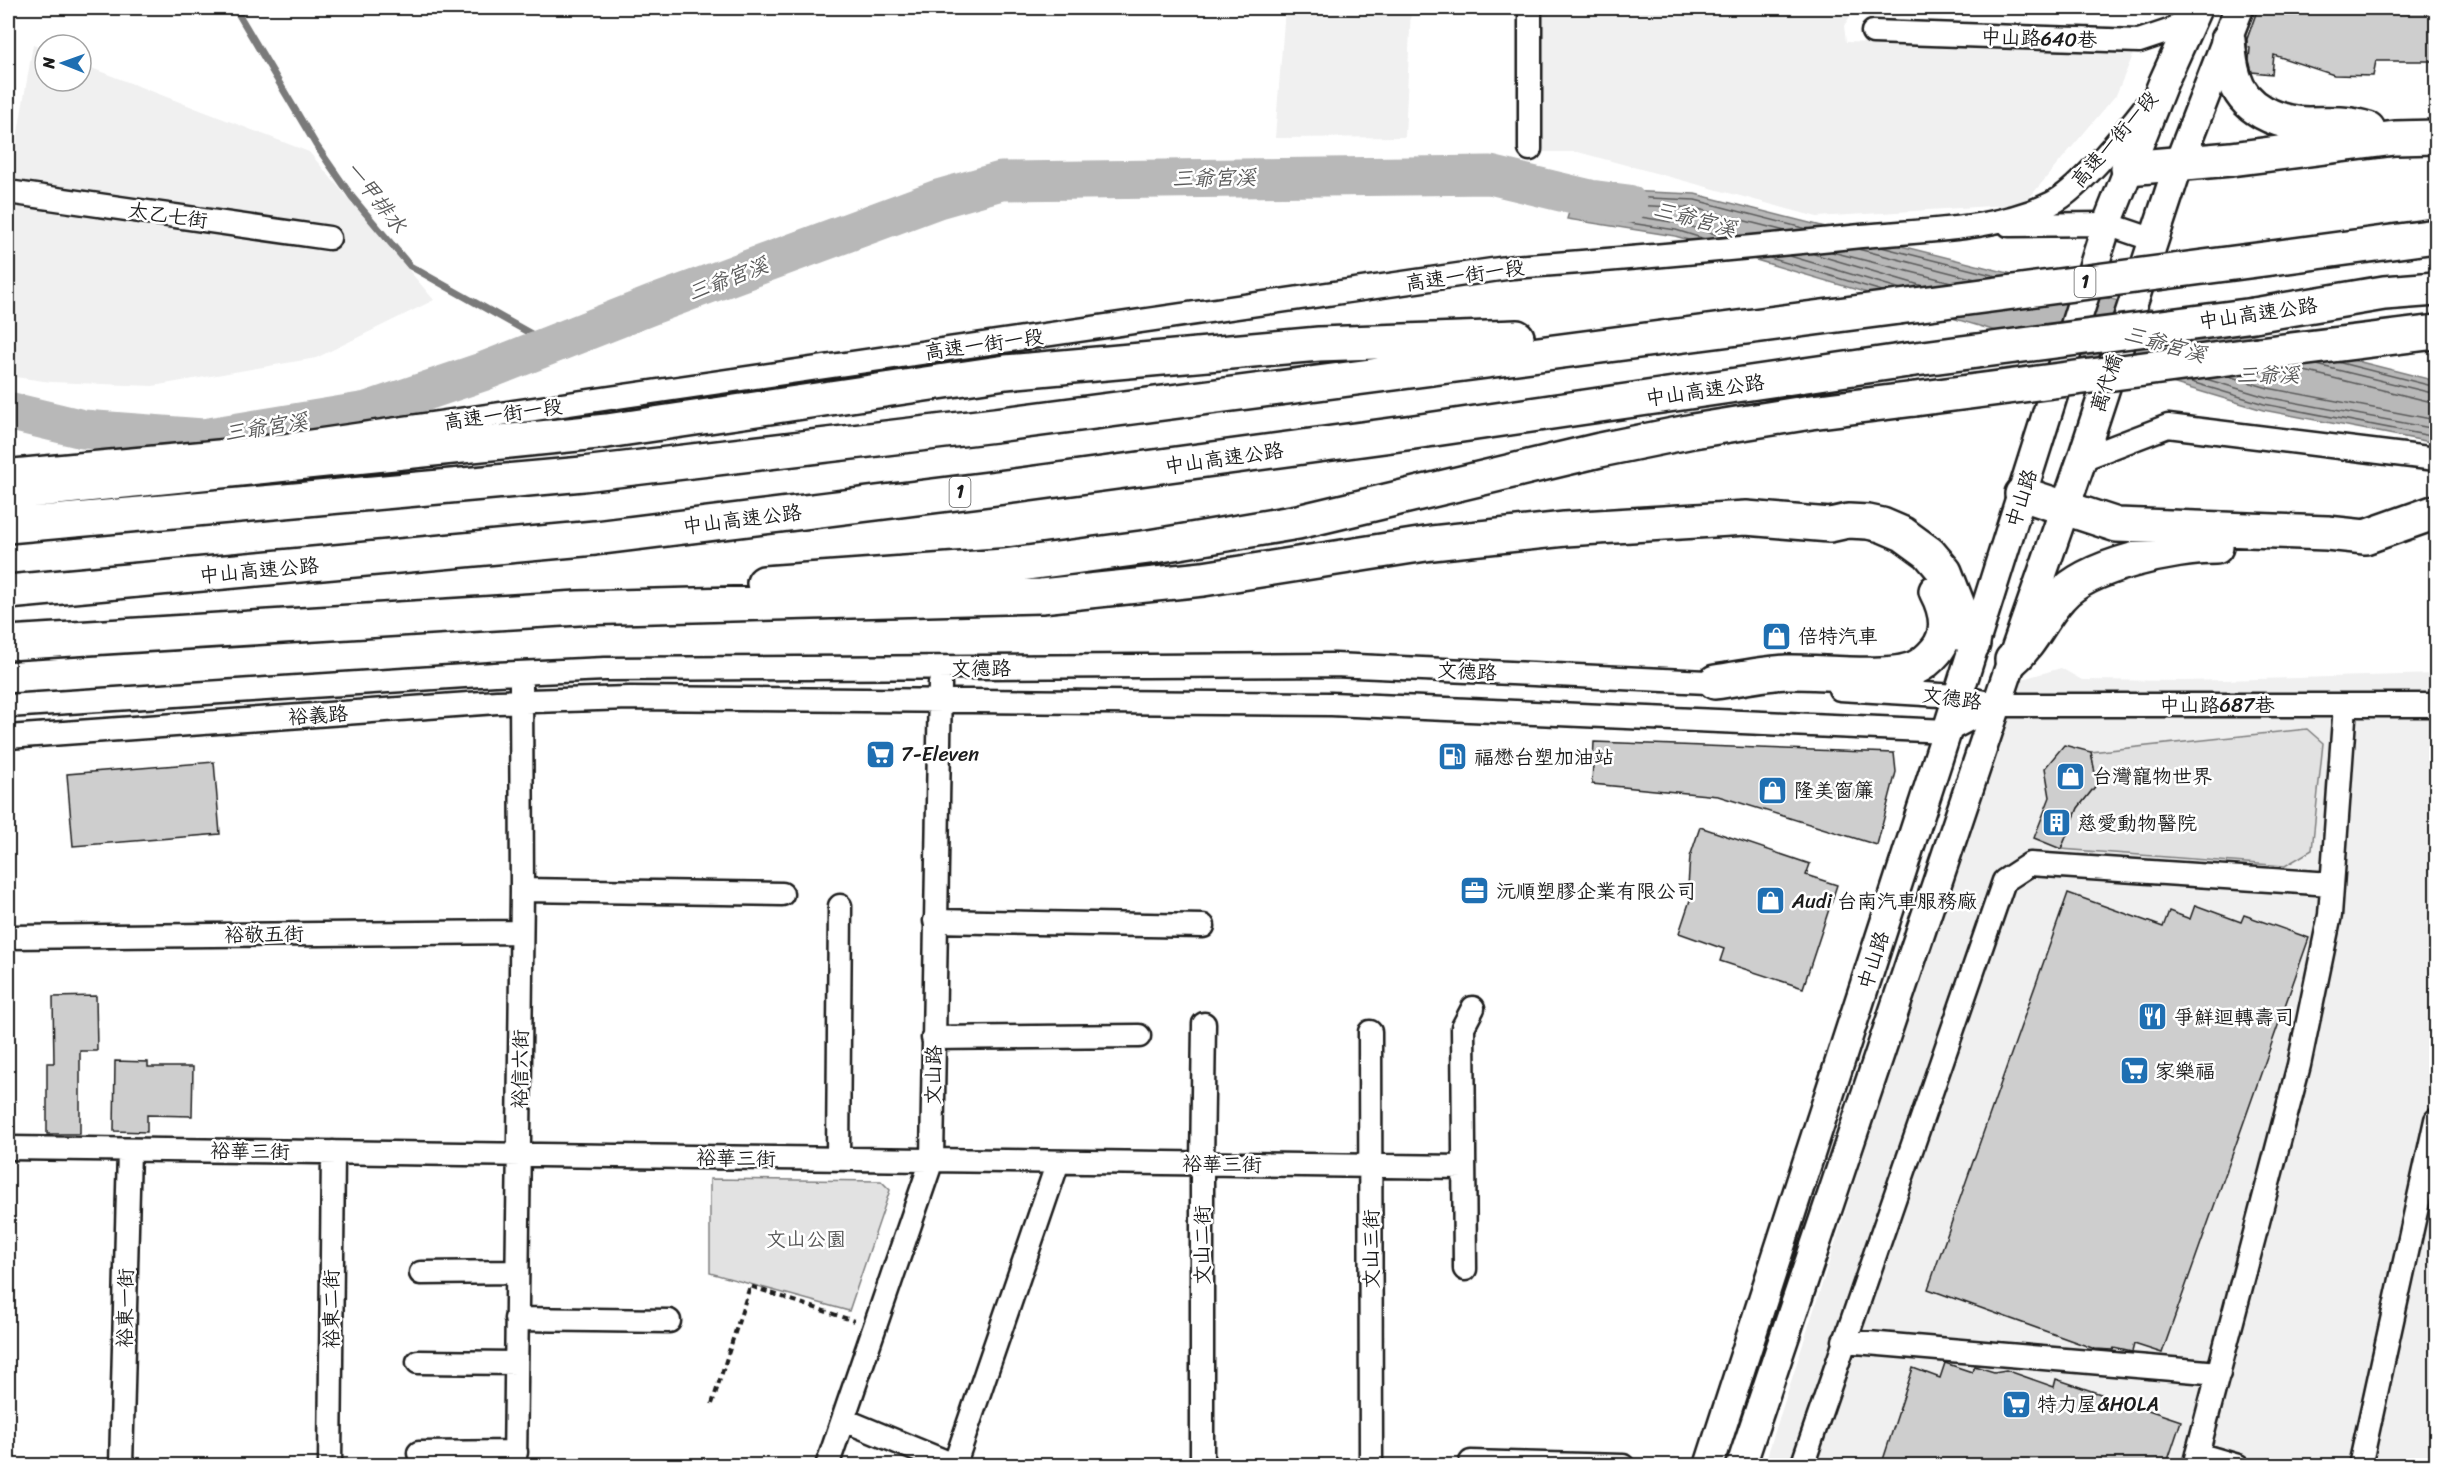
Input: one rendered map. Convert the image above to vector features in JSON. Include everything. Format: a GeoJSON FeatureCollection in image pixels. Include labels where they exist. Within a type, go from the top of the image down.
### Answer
{"type":"FeatureCollection","features":[{"type":"Feature","properties":{"kind":"highway"},"geometry":{"type":"LineString","coordinates":[[2228,40],[2237,85],[2244,96],[2261,112],[2279,121],[2290,123],[2351,123],[2395,138]]}},
{"type":"Feature","properties":{"kind":"highway"},"geometry":{"type":"LineString","coordinates":[[2128,168],[2231,159],[2395,138],[2436,136]]}},
{"type":"Feature","properties":{"kind":"highway","name":"1"},"geometry":{"type":"LineString","coordinates":[[8,526],[583,474],[995,425],[1392,372],[1734,330],[2436,236]]}},
{"type":"Feature","properties":{"kind":"highway","name":"中山高速公路"},"geometry":{"type":"LineString","coordinates":[[8,592],[595,538],[1013,486],[1367,438],[1908,360],[2254,315],[2384,293],[2436,289]]}},
{"type":"Feature","properties":{"kind":"highway"},"geometry":{"type":"LineString","coordinates":[[8,493],[607,431],[1006,372],[1319,344],[1734,330]]}},
{"type":"Feature","properties":{"kind":"highway"},"geometry":{"type":"LineString","coordinates":[[578,608],[762,583],[1004,566],[1149,547],[1298,522],[1600,450],[1694,431],[1811,412],[2390,336],[2436,332]]}},
{"type":"Feature","properties":{"kind":"highway"},"geometry":{"type":"LineString","coordinates":[[2022,494],[2117,525],[2327,533],[2365,537]]}},
{"type":"Feature","properties":{"kind":"highway"},"geometry":{"type":"LineString","coordinates":[[2012,660],[2023,651],[2051,608],[2068,588],[2108,569],[2188,548],[2298,545],[2365,537],[2436,512]]}},
{"type":"Feature","properties":{"kind":"highway"},"geometry":{"type":"LineString","coordinates":[[8,643],[578,608],[1041,596],[1203,579],[1432,543],[1564,529],[1746,518],[1830,525],[1848,521],[1882,525],[1909,538],[1929,553],[1941,567],[1952,585],[1974,644]]}},
{"type":"Feature","properties":{"kind":"highway"},"geometry":{"type":"LineString","coordinates":[[1715,682],[1785,672],[1904,671],[1922,664],[1941,645],[1946,628],[1940,599],[1930,580],[1917,564],[1890,543],[1875,537],[1847,533],[1830,525]]}},
{"type":"Feature","properties":{"kind":"main road"},"geometry":{"type":"LineString","coordinates":[[2150,249],[2179,163],[2239,8]]}},
{"type":"Feature","properties":{"kind":"main road"},"geometry":{"type":"LineString","coordinates":[[2107,224],[2163,83],[2197,9]]}},
{"type":"Feature","properties":{"kind":"main road","name":"中山路"},"geometry":{"type":"LineString","coordinates":[[1708,1466],[1947,731],[2107,224]]}},
{"type":"Feature","properties":{"kind":"main road","name":"萬代橋"},"geometry":{"type":"LineString","coordinates":[[2082,459],[2150,249]]}},
{"type":"Feature","properties":{"kind":"main road","name":"中山路"},"geometry":{"type":"LineString","coordinates":[[1741,1466],[2012,660],[2082,459]]}},
{"type":"Feature","properties":{"kind":"street"},"geometry":{"type":"LineString","coordinates":[[1530,8],[1530,149]]}},
{"type":"Feature","properties":{"kind":"street","name":"中山路640巷"},"geometry":{"type":"LineString","coordinates":[[1873,32],[2139,41],[2172,30],[2197,9]]}},
{"type":"Feature","properties":{"kind":"street","name":"高速一街一段"},"geometry":{"type":"LineString","coordinates":[[8,471],[287,445],[1513,267],[1674,256],[1962,226],[2020,216],[2064,196],[2101,158],[2163,83]]}},
{"type":"Feature","properties":{"kind":"street","name":"太乙七街"},"geometry":{"type":"LineString","coordinates":[[8,192],[329,238]]}},
{"type":"Feature","properties":{"kind":"street","name":"高速一街一段"},"geometry":{"type":"LineString","coordinates":[[1962,226],[2107,224],[2150,249]]}},
{"type":"Feature","properties":{"kind":"street"},"geometry":{"type":"LineString","coordinates":[[2082,459],[2168,426],[2436,459]]}},
{"type":"Feature","properties":{"kind":"street","name":"文德路"},"geometry":{"type":"LineString","coordinates":[[604,669],[1334,665],[1715,682],[1957,696],[1997,705]]}},
{"type":"Feature","properties":{"kind":"street","name":"文山路"},"geometry":{"type":"LineString","coordinates":[[827,1466],[932,1160],[940,668]]}},
{"type":"Feature","properties":{"kind":"street","name":"裕義路"},"geometry":{"type":"LineString","coordinates":[[8,706],[604,669]]}},
{"type":"Feature","properties":{"kind":"street","name":"裕信六街"},"geometry":{"type":"LineString","coordinates":[[515,1459],[522,891],[520,673]]}},
{"type":"Feature","properties":{"kind":"street","name":"文德路"},"geometry":{"type":"LineString","coordinates":[[630,698],[1331,704],[1947,731],[1997,705]]}},
{"type":"Feature","properties":{"kind":"street","name":"裕義路"},"geometry":{"type":"LineString","coordinates":[[8,737],[521,702],[630,698]]}},
{"type":"Feature","properties":{"kind":"street","name":"中山路687巷"},"geometry":{"type":"LineString","coordinates":[[1997,705],[2436,705]]}},
{"type":"Feature","properties":{"kind":"street"},"geometry":{"type":"LineString","coordinates":[[2238,1466],[2195,1460],[2299,1065],[2330,915],[2345,705]]}},
{"type":"Feature","properties":{"kind":"street"},"geometry":{"type":"LineString","coordinates":[[1802,1466],[2004,881],[2030,864],[2331,884]]}},
{"type":"Feature","properties":{"kind":"street"},"geometry":{"type":"LineString","coordinates":[[522,891],[782,894]]}},
{"type":"Feature","properties":{"kind":"street"},"geometry":{"type":"LineString","coordinates":[[838,1159],[840,906]]}},
{"type":"Feature","properties":{"kind":"street"},"geometry":{"type":"LineString","coordinates":[[935,921],[1203,926]]}},
{"type":"Feature","properties":{"kind":"street","name":"裕敬五街"},"geometry":{"type":"LineString","coordinates":[[8,937],[521,932]]}},
{"type":"Feature","properties":{"kind":"street"},"geometry":{"type":"LineString","coordinates":[[1465,1269],[1463,1028],[1473,1008]]}},
{"type":"Feature","properties":{"kind":"street","name":"文山二街"},"geometry":{"type":"LineString","coordinates":[[1202,1466],[1204,1024]]}},
{"type":"Feature","properties":{"kind":"street","name":"文山三街"},"geometry":{"type":"LineString","coordinates":[[1370,1032],[1371,1466]]}},
{"type":"Feature","properties":{"kind":"street"},"geometry":{"type":"LineString","coordinates":[[933,1038],[1139,1036]]}},
{"type":"Feature","properties":{"kind":"street"},"geometry":{"type":"LineString","coordinates":[[2360,1466],[2436,1120]]}},
{"type":"Feature","properties":{"kind":"street","name":"裕華三街"},"geometry":{"type":"LineString","coordinates":[[8,1148],[1464,1167]]}},
{"type":"Feature","properties":{"kind":"street","name":"裕東一街"},"geometry":{"type":"LineString","coordinates":[[122,1466],[129,1150]]}},
{"type":"Feature","properties":{"kind":"street","name":"裕東二街"},"geometry":{"type":"LineString","coordinates":[[330,1466],[333,1152]]}},
{"type":"Feature","properties":{"kind":"street"},"geometry":{"type":"LineString","coordinates":[[844,1420],[955,1465],[1058,1162]]}},
{"type":"Feature","properties":{"kind":"street"},"geometry":{"type":"LineString","coordinates":[[421,1273],[516,1272]]}},
{"type":"Feature","properties":{"kind":"street"},"geometry":{"type":"LineString","coordinates":[[516,1319],[669,1321]]}},
{"type":"Feature","properties":{"kind":"street"},"geometry":{"type":"LineString","coordinates":[[1844,1341],[2219,1373]]}},
{"type":"Feature","properties":{"kind":"street"},"geometry":{"type":"LineString","coordinates":[[418,1362],[516,1363]]}},
{"type":"Feature","properties":{"kind":"street"},"geometry":{"type":"LineString","coordinates":[[419,1453],[515,1459]]}},
{"type":"Feature","properties":{"kind":"street"},"geometry":{"type":"LineString","coordinates":[[1471,1461],[1623,1466]]}},
{"type":"Feature","properties":{"kind":"path"},"geometry":{"type":"LineString","coordinates":[[712,1404],[750,1286],[875,1327]]}},
{"type":"Feature","properties":{"kind":"shaded area"},"geometry":{"type":"Polygon","coordinates":[[[1285,8],[1411,8],[1405,137],[1275,138],[1285,8]]]}},
{"type":"Feature","properties":{"kind":"shaded area"},"geometry":{"type":"Polygon","coordinates":[[[1534,8],[1855,8],[1844,26],[1846,42],[2134,53],[2116,95],[2024,204],[1817,217],[1578,152],[1534,152],[1534,8]]]}},
{"type":"Feature","properties":{"kind":"shaded area"},"geometry":{"type":"Polygon","coordinates":[[[33,45],[33,93],[93,93],[93,69],[309,152],[434,300],[316,358],[153,386],[51,382],[8,376],[8,191],[33,45]]]}},
{"type":"Feature","properties":{"kind":"shaded area"},"geometry":{"type":"Polygon","coordinates":[[[2061,668],[2082,680],[2185,681],[2436,674],[2436,1465],[1764,1466],[2015,681],[2061,668]]]}},
{"type":"Feature","properties":{"kind":"green space"},"geometry":{"type":"Polygon","coordinates":[[[2307,729],[2323,743],[2312,850],[2285,866],[2061,849],[2078,808],[2097,784],[2091,752],[2307,729]]]}},
{"type":"Feature","properties":{"kind":"green space","name":"文山公園"},"geometry":{"type":"Polygon","coordinates":[[[710,1179],[881,1181],[890,1190],[849,1311],[710,1273],[710,1179]]]}},
{"type":"Feature","properties":{"kind":"water","name":"三爺溪"},"geometry":{"type":"Polygon","coordinates":[[[1576,189],[1695,194],[2436,381],[2436,443],[2263,410],[1675,236],[1567,219],[1576,189]]]}},
{"type":"Feature","properties":{"kind":"building"},"geometry":{"type":"Polygon","coordinates":[[[2258,8],[2436,8],[2436,61],[2376,61],[2373,76],[2334,75],[2274,55],[2272,74],[2252,72],[2247,39],[2258,8]]]}},
{"type":"Feature","properties":{"kind":"building","name":"隆美窗簾"},"geometry":{"type":"Polygon","coordinates":[[[1594,742],[1894,753],[1896,772],[1877,845],[1718,796],[1592,784],[1594,742]]]}},
{"type":"Feature","properties":{"kind":"building","name":"台灣寵物世界"},"geometry":{"type":"Polygon","coordinates":[[[2064,745],[2091,752],[2097,784],[2078,808],[2061,849],[2034,838],[2050,797],[2045,768],[2064,745]]]}},
{"type":"Feature","properties":{"kind":"building"},"geometry":{"type":"Polygon","coordinates":[[[214,762],[220,834],[73,846],[67,774],[214,762]]]}},
{"type":"Feature","properties":{"kind":"building","name":"Audi 台南汽車服務廠"},"geometry":{"type":"Polygon","coordinates":[[[1700,827],[1810,864],[1806,875],[1837,885],[1803,988],[1720,961],[1724,949],[1679,933],[1694,888],[1688,886],[1690,857],[1700,827]]]}},
{"type":"Feature","properties":{"kind":"building","name":"家樂福"},"geometry":{"type":"Polygon","coordinates":[[[2068,893],[2163,927],[2169,911],[2190,919],[2195,905],[2241,922],[2244,915],[2309,938],[2162,1353],[2134,1344],[2132,1352],[2114,1348],[2113,1350],[2095,1349],[1928,1289],[2068,893]]]}},
{"type":"Feature","properties":{"kind":"building"},"geometry":{"type":"Polygon","coordinates":[[[96,996],[97,1051],[80,1051],[80,1134],[47,1134],[47,1063],[54,1063],[53,997],[96,996]]]}},
{"type":"Feature","properties":{"kind":"building"},"geometry":{"type":"Polygon","coordinates":[[[115,1061],[148,1062],[148,1067],[193,1067],[192,1116],[147,1115],[147,1132],[114,1131],[115,1061]]]}},
{"type":"Feature","properties":{"kind":"building","name":"特力屋&HOLA"},"geometry":{"type":"Polygon","coordinates":[[[1945,1363],[1972,1372],[1974,1366],[1994,1372],[2006,1370],[2054,1387],[2056,1379],[2181,1421],[2166,1466],[1881,1466],[1913,1368],[1940,1378],[1945,1363]]]}},
{"type":"Feature","properties":{"kind":"waterway","name":"一甲排水"},"geometry":{"type":"LineString","coordinates":[[235,8],[316,145],[352,197],[410,266],[551,345]]}},
{"type":"Feature","properties":{"kind":"waterway","name":"三爺宮溪"},"geometry":{"type":"LineString","coordinates":[[8,411],[83,429],[203,438],[367,411],[482,372],[652,305],[938,199],[1001,181],[1490,175],[1590,199],[1628,204]]}},
{"type":"Feature","properties":{"kind":"place","name":"倍特汽車"},"geometry":{"type":"Point","coordinates":[1777,636]}},
{"type":"Feature","properties":{"kind":"place","name":"7-Eleven"},"geometry":{"type":"Point","coordinates":[880,754]}},
{"type":"Feature","properties":{"kind":"place","name":"福懋台塑加油站"},"geometry":{"type":"Point","coordinates":[1453,757]}},
{"type":"Feature","properties":{"kind":"place","name":"台灣寵物世界"},"geometry":{"type":"Point","coordinates":[2071,776]}},
{"type":"Feature","properties":{"kind":"place","name":"隆美窗簾"},"geometry":{"type":"Point","coordinates":[1773,790]}},
{"type":"Feature","properties":{"kind":"place","name":"慈愛動物醫院"},"geometry":{"type":"Point","coordinates":[2056,823]}},
{"type":"Feature","properties":{"kind":"place","name":"沅順塑膠企業有限公司"},"geometry":{"type":"Point","coordinates":[1475,891]}},
{"type":"Feature","properties":{"kind":"place","name":"Audi 台南汽車服務廠"},"geometry":{"type":"Point","coordinates":[1771,901]}},
{"type":"Feature","properties":{"kind":"place","name":"爭鮮迴轉壽司"},"geometry":{"type":"Point","coordinates":[2153,1017]}},
{"type":"Feature","properties":{"kind":"place","name":"家樂福"},"geometry":{"type":"Point","coordinates":[2134,1071]}},
{"type":"Feature","properties":{"kind":"place","name":"特力屋&HOLA"},"geometry":{"type":"Point","coordinates":[2016,1404]}}]}
